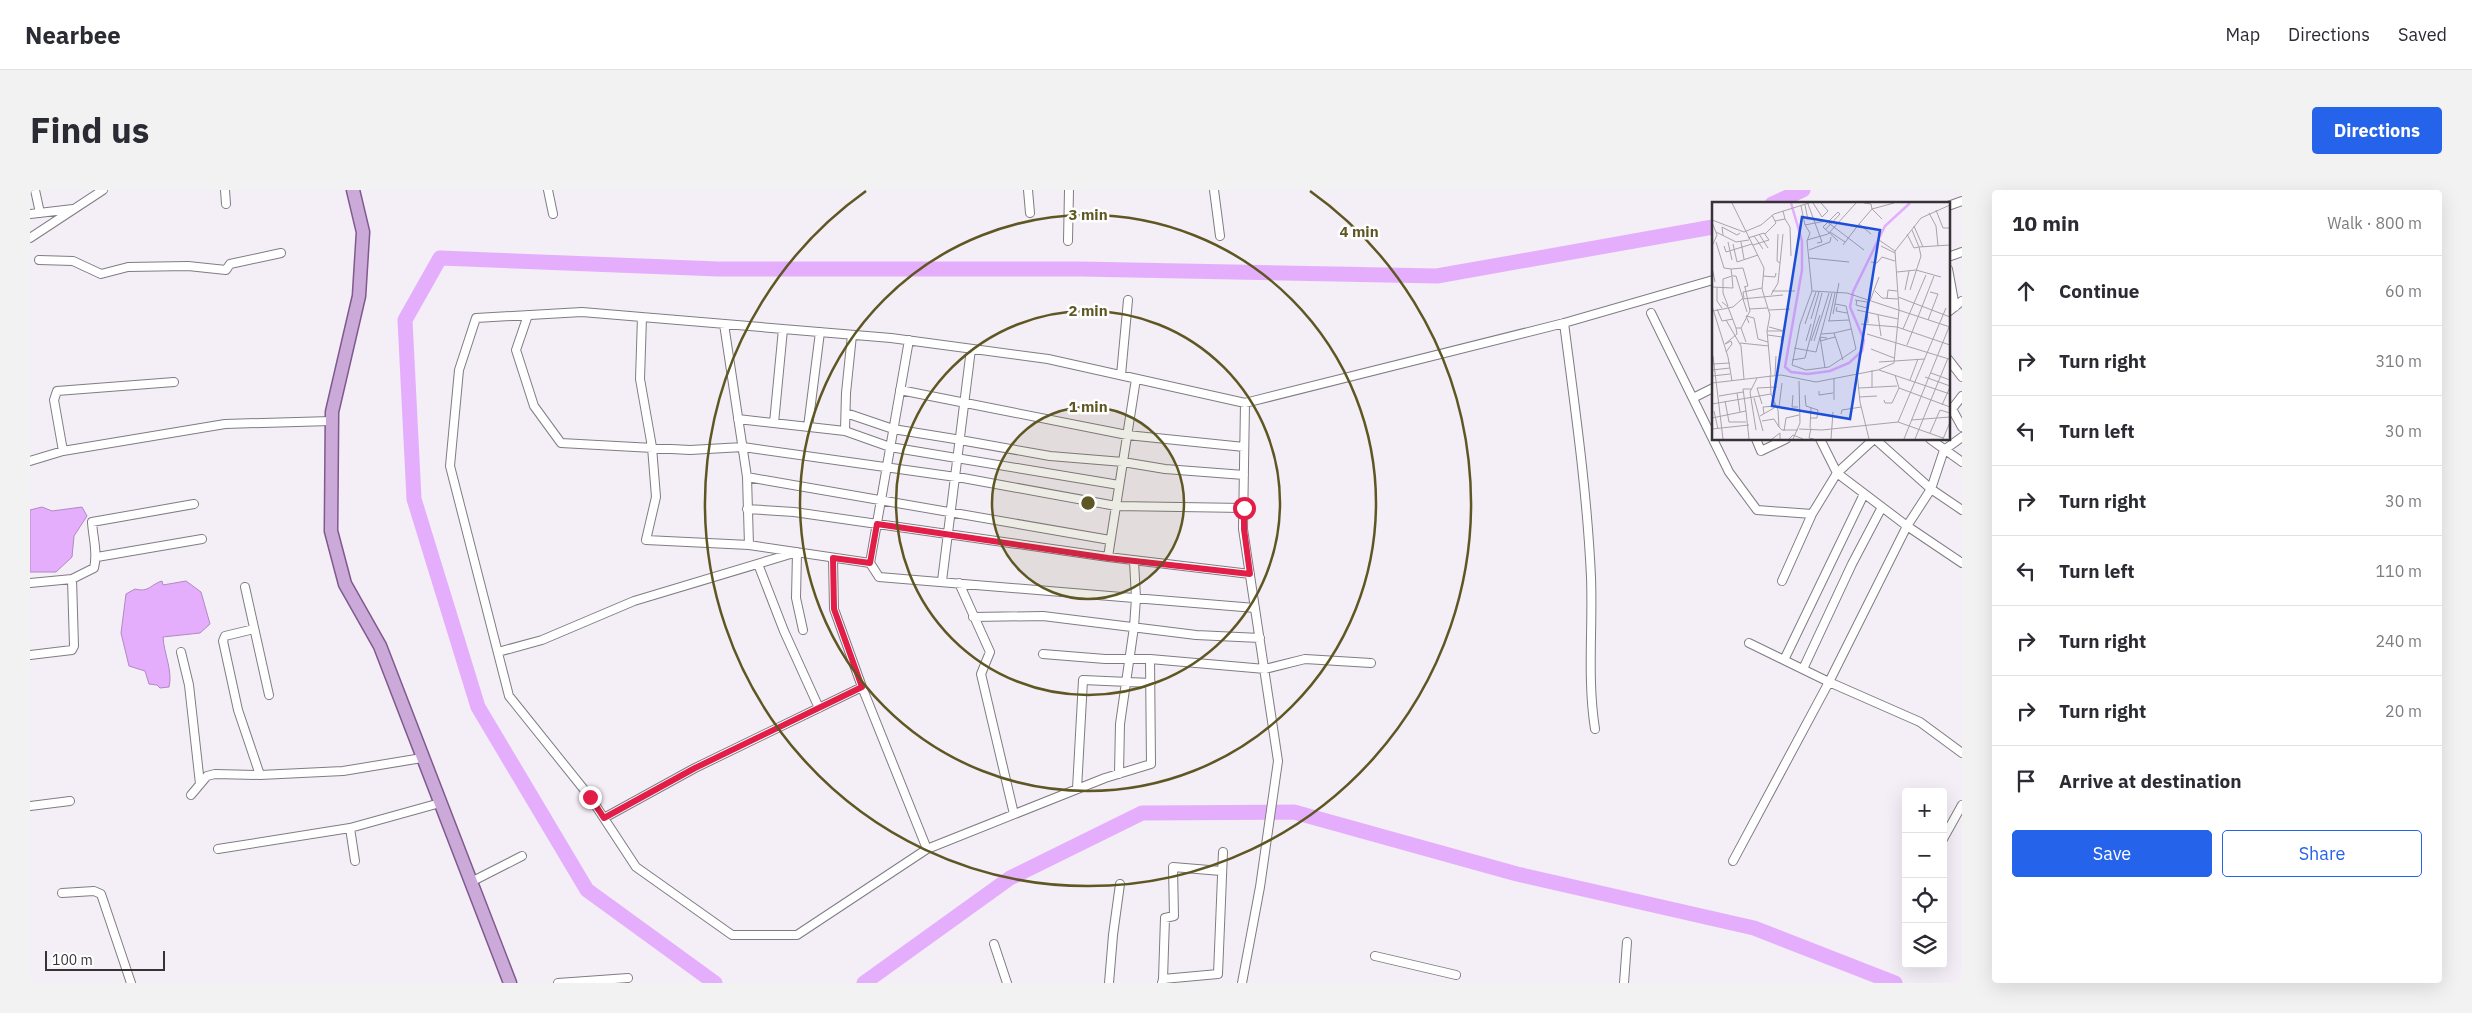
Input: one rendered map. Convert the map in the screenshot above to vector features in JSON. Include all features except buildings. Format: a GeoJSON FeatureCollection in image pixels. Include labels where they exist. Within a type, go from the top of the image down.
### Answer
{"type":"FeatureCollection","features":[{"type":"Feature","properties":{"kind":"main road"},"geometry":{"type":"LineString","coordinates":[[353,190],[363,232],[359,296],[330,420],[331,531],[345,584],[380,646],[510,983]]}},
{"type":"Feature","properties":{"kind":"street"},"geometry":{"type":"LineString","coordinates":[[35,190],[40,213]]}},
{"type":"Feature","properties":{"kind":"street"},"geometry":{"type":"LineString","coordinates":[[30,238],[103,190]]}},
{"type":"Feature","properties":{"kind":"street"},"geometry":{"type":"LineString","coordinates":[[225,190],[226,204]]}},
{"type":"Feature","properties":{"kind":"street"},"geometry":{"type":"LineString","coordinates":[[548,190],[553,214]]}},
{"type":"Feature","properties":{"kind":"street"},"geometry":{"type":"LineString","coordinates":[[1028,190],[1030,213]]}},
{"type":"Feature","properties":{"kind":"street"},"geometry":{"type":"LineString","coordinates":[[1068,241],[1069,190]]}},
{"type":"Feature","properties":{"kind":"street"},"geometry":{"type":"LineString","coordinates":[[1214,190],[1220,236]]}},
{"type":"Feature","properties":{"kind":"street"},"geometry":{"type":"LineString","coordinates":[[1950,205],[1962,201]]}},
{"type":"Feature","properties":{"kind":"street"},"geometry":{"type":"LineString","coordinates":[[30,214],[75,209]]}},
{"type":"Feature","properties":{"kind":"street"},"geometry":{"type":"LineString","coordinates":[[1950,256],[1962,252]]}},
{"type":"Feature","properties":{"kind":"street"},"geometry":{"type":"LineString","coordinates":[[40,260],[73,261],[102,274],[128,267],[188,266],[226,270],[230,264],[280,253]]}},
{"type":"Feature","properties":{"kind":"street"},"geometry":{"type":"LineString","coordinates":[[1150,659],[1151,764],[1077,789],[927,849],[797,935],[732,935],[636,867],[590,797],[509,696],[450,466],[459,370],[476,318],[582,312],[908,340],[1048,359],[1245,403],[1564,323],[1712,280]]}},
{"type":"Feature","properties":{"kind":"street"},"geometry":{"type":"LineString","coordinates":[[1950,296],[1951,309]]}},
{"type":"Feature","properties":{"kind":"street"},"geometry":{"type":"LineString","coordinates":[[1121,375],[1128,300]]}},
{"type":"Feature","properties":{"kind":"street"},"geometry":{"type":"LineString","coordinates":[[1951,309],[1962,301]]}},
{"type":"Feature","properties":{"kind":"street"},"geometry":{"type":"LineString","coordinates":[[1651,313],[1712,436]]}},
{"type":"Feature","properties":{"kind":"street"},"geometry":{"type":"LineString","coordinates":[[528,315],[516,350],[534,406],[562,443],[690,450],[743,447],[955,477],[1116,506],[1244,508]]}},
{"type":"Feature","properties":{"kind":"street"},"geometry":{"type":"LineString","coordinates":[[642,317],[640,379],[652,448],[656,497],[646,540],[749,545],[870,563]]}},
{"type":"Feature","properties":{"kind":"street"},"geometry":{"type":"LineString","coordinates":[[1564,323],[1585,479],[1591,578],[1590,698],[1595,729]]}},
{"type":"Feature","properties":{"kind":"street"},"geometry":{"type":"LineString","coordinates":[[724,324],[747,477],[749,545]]}},
{"type":"Feature","properties":{"kind":"street"},"geometry":{"type":"LineString","coordinates":[[774,423],[777,375],[783,329]]}},
{"type":"Feature","properties":{"kind":"street"},"geometry":{"type":"LineString","coordinates":[[808,427],[820,332]]}},
{"type":"Feature","properties":{"kind":"street"},"geometry":{"type":"LineString","coordinates":[[845,431],[852,335]]}},
{"type":"Feature","properties":{"kind":"street"},"geometry":{"type":"LineString","coordinates":[[908,340],[870,563],[879,578],[942,581],[1255,608]]}},
{"type":"Feature","properties":{"kind":"street"},"geometry":{"type":"LineString","coordinates":[[942,581],[958,457],[957,439],[964,404],[971,349]]}},
{"type":"Feature","properties":{"kind":"street"},"geometry":{"type":"LineString","coordinates":[[1950,362],[1962,377]]}},
{"type":"Feature","properties":{"kind":"street"},"geometry":{"type":"LineString","coordinates":[[1108,558],[1136,379]]}},
{"type":"Feature","properties":{"kind":"street"},"geometry":{"type":"LineString","coordinates":[[63,451],[54,400],[57,391],[174,382]]}},
{"type":"Feature","properties":{"kind":"street"},"geometry":{"type":"LineString","coordinates":[[1694,398],[1712,389]]}},
{"type":"Feature","properties":{"kind":"street"},"geometry":{"type":"LineString","coordinates":[[900,390],[1127,435],[1244,447]]}},
{"type":"Feature","properties":{"kind":"street"},"geometry":{"type":"LineString","coordinates":[[1962,396],[1952,409],[1962,427]]}},
{"type":"Feature","properties":{"kind":"street"},"geometry":{"type":"LineString","coordinates":[[1242,983],[1260,887],[1278,761],[1244,529],[1245,403]]}},
{"type":"Feature","properties":{"kind":"street"},"geometry":{"type":"LineString","coordinates":[[846,413],[894,428],[1050,456],[1123,462],[1165,470],[1244,475]]}},
{"type":"Feature","properties":{"kind":"street"},"geometry":{"type":"LineString","coordinates":[[738,419],[845,431],[890,447],[1119,485]]}},
{"type":"Feature","properties":{"kind":"street"},"geometry":{"type":"LineString","coordinates":[[30,461],[63,451],[225,424],[330,420]]}},
{"type":"Feature","properties":{"kind":"street"},"geometry":{"type":"LineString","coordinates":[[1733,861],[1829,682],[1907,526],[1931,489],[1944,450],[1962,437]]}},
{"type":"Feature","properties":{"kind":"street"},"geometry":{"type":"LineString","coordinates":[[1714,440],[1729,472],[1757,510],[1812,514]]}},
{"type":"Feature","properties":{"kind":"street"},"geometry":{"type":"LineString","coordinates":[[1756,440],[1761,450],[1784,440]]}},
{"type":"Feature","properties":{"kind":"street"},"geometry":{"type":"LineString","coordinates":[[1820,440],[1837,473],[1882,508],[1962,563]]}},
{"type":"Feature","properties":{"kind":"street"},"geometry":{"type":"LineString","coordinates":[[1782,581],[1812,514],[1837,473],[1874,440]]}},
{"type":"Feature","properties":{"kind":"street"},"geometry":{"type":"LineString","coordinates":[[1876,440],[1931,489],[1962,510]]}},
{"type":"Feature","properties":{"kind":"street"},"geometry":{"type":"LineString","coordinates":[[1931,440],[1962,462]]}},
{"type":"Feature","properties":{"kind":"street"},"geometry":{"type":"LineString","coordinates":[[747,477],[1110,540]]}},
{"type":"Feature","properties":{"kind":"street"},"geometry":{"type":"LineString","coordinates":[[1784,660],[1864,494]]}},
{"type":"Feature","properties":{"kind":"street"},"geometry":{"type":"LineString","coordinates":[[30,583],[72,579],[94,568],[97,557],[93,542],[92,522],[194,504]]}},
{"type":"Feature","properties":{"kind":"street"},"geometry":{"type":"LineString","coordinates":[[1803,669],[1852,564],[1882,508]]}},
{"type":"Feature","properties":{"kind":"street"},"geometry":{"type":"LineString","coordinates":[[747,509],[794,512],[1108,558],[1250,574]]}},
{"type":"Feature","properties":{"kind":"street"},"geometry":{"type":"LineString","coordinates":[[97,557],[202,539]]}},
{"type":"Feature","properties":{"kind":"street"},"geometry":{"type":"LineString","coordinates":[[498,652],[542,640],[634,601],[797,552]]}},
{"type":"Feature","properties":{"kind":"street"},"geometry":{"type":"LineString","coordinates":[[797,552],[796,598],[803,630]]}},
{"type":"Feature","properties":{"kind":"street"},"geometry":{"type":"LineString","coordinates":[[833,558],[834,609],[862,687],[927,849]]}},
{"type":"Feature","properties":{"kind":"street"},"geometry":{"type":"LineString","coordinates":[[1119,774],[1120,724],[1134,627],[1136,598],[1134,561]]}},
{"type":"Feature","properties":{"kind":"street"},"geometry":{"type":"LineString","coordinates":[[758,564],[784,631],[819,708]]}},
{"type":"Feature","properties":{"kind":"street"},"geometry":{"type":"LineString","coordinates":[[30,655],[72,650],[74,646],[72,579]]}},
{"type":"Feature","properties":{"kind":"street"},"geometry":{"type":"LineString","coordinates":[[960,583],[973,617],[990,652],[981,674],[1014,814]]}},
{"type":"Feature","properties":{"kind":"street"},"geometry":{"type":"LineString","coordinates":[[245,587],[269,695]]}},
{"type":"Feature","properties":{"kind":"street"},"geometry":{"type":"LineString","coordinates":[[973,617],[1043,616],[1196,635],[1260,638]]}},
{"type":"Feature","properties":{"kind":"street"},"geometry":{"type":"LineString","coordinates":[[254,629],[225,636],[223,641],[238,710],[260,775]]}},
{"type":"Feature","properties":{"kind":"street"},"geometry":{"type":"LineString","coordinates":[[1749,643],[1829,682],[1920,722],[1962,753]]}},
{"type":"Feature","properties":{"kind":"street"},"geometry":{"type":"LineString","coordinates":[[181,652],[190,685],[200,784]]}},
{"type":"Feature","properties":{"kind":"street"},"geometry":{"type":"LineString","coordinates":[[1043,654],[1150,659],[1264,669],[1306,659],[1371,663]]}},
{"type":"Feature","properties":{"kind":"street"},"geometry":{"type":"LineString","coordinates":[[1077,789],[1083,680],[1151,683]]}},
{"type":"Feature","properties":{"kind":"street"},"geometry":{"type":"LineString","coordinates":[[604,818],[695,768],[862,687]]}},
{"type":"Feature","properties":{"kind":"street"},"geometry":{"type":"LineString","coordinates":[[191,795],[207,776],[215,774],[260,775],[343,771],[422,758]]}},
{"type":"Feature","properties":{"kind":"street"},"geometry":{"type":"LineString","coordinates":[[30,806],[70,801]]}},
{"type":"Feature","properties":{"kind":"street"},"geometry":{"type":"LineString","coordinates":[[218,849],[350,828],[440,803]]}},
{"type":"Feature","properties":{"kind":"street"},"geometry":{"type":"LineString","coordinates":[[1946,833],[1962,805]]}},
{"type":"Feature","properties":{"kind":"street"},"geometry":{"type":"LineString","coordinates":[[350,828],[355,861]]}},
{"type":"Feature","properties":{"kind":"street"},"geometry":{"type":"LineString","coordinates":[[1221,871],[1173,867],[1174,916],[1165,918],[1163,981],[1218,974],[1223,852]]}},
{"type":"Feature","properties":{"kind":"street"},"geometry":{"type":"LineString","coordinates":[[471,882],[522,856]]}},
{"type":"Feature","properties":{"kind":"street"},"geometry":{"type":"LineString","coordinates":[[1109,983],[1112,935],[1120,884]]}},
{"type":"Feature","properties":{"kind":"street"},"geometry":{"type":"LineString","coordinates":[[62,893],[94,891],[102,894],[131,983]]}},
{"type":"Feature","properties":{"kind":"street"},"geometry":{"type":"LineString","coordinates":[[1624,983],[1627,942]]}},
{"type":"Feature","properties":{"kind":"street"},"geometry":{"type":"LineString","coordinates":[[994,944],[1008,983]]}},
{"type":"Feature","properties":{"kind":"street"},"geometry":{"type":"LineString","coordinates":[[1375,956],[1456,975]]}},
{"type":"Feature","properties":{"kind":"street"},"geometry":{"type":"LineString","coordinates":[[558,983],[628,978]]}},
{"type":"Feature","properties":{"kind":"shaded area"},"geometry":{"type":"Polygon","coordinates":[[[42,507],[52,511],[82,507],[87,516],[74,536],[72,557],[56,572],[30,572],[30,510],[42,507]]]}},
{"type":"Feature","properties":{"kind":"shaded area"},"geometry":{"type":"Polygon","coordinates":[[[162,581],[163,585],[186,581],[201,592],[210,624],[200,633],[163,637],[170,681],[169,687],[160,688],[157,685],[149,684],[145,671],[129,666],[121,633],[126,594],[135,589],[147,589],[162,581]]]}},
{"type":"Feature","properties":{"kind":"waterway"},"geometry":{"type":"LineString","coordinates":[[1776,202],[1803,190]]}},
{"type":"Feature","properties":{"kind":"waterway"},"geometry":{"type":"LineString","coordinates":[[715,983],[587,890],[478,707],[414,499],[405,320],[440,258],[718,269],[1080,269],[1437,276],[1712,227]]}},
{"type":"Feature","properties":{"kind":"waterway"},"geometry":{"type":"LineString","coordinates":[[864,983],[1010,878],[1142,813],[1294,812],[1517,874],[1754,928],[1895,983]]}},
{"type":"Feature","properties":{"kind":"route"},"geometry":{"type":"LineString","coordinates":[[590,797],[604,818],[695,768],[862,687],[834,609],[833,558],[870,563],[877,524],[1108,558],[1250,574],[1244,529],[1244,508]]}}]}
